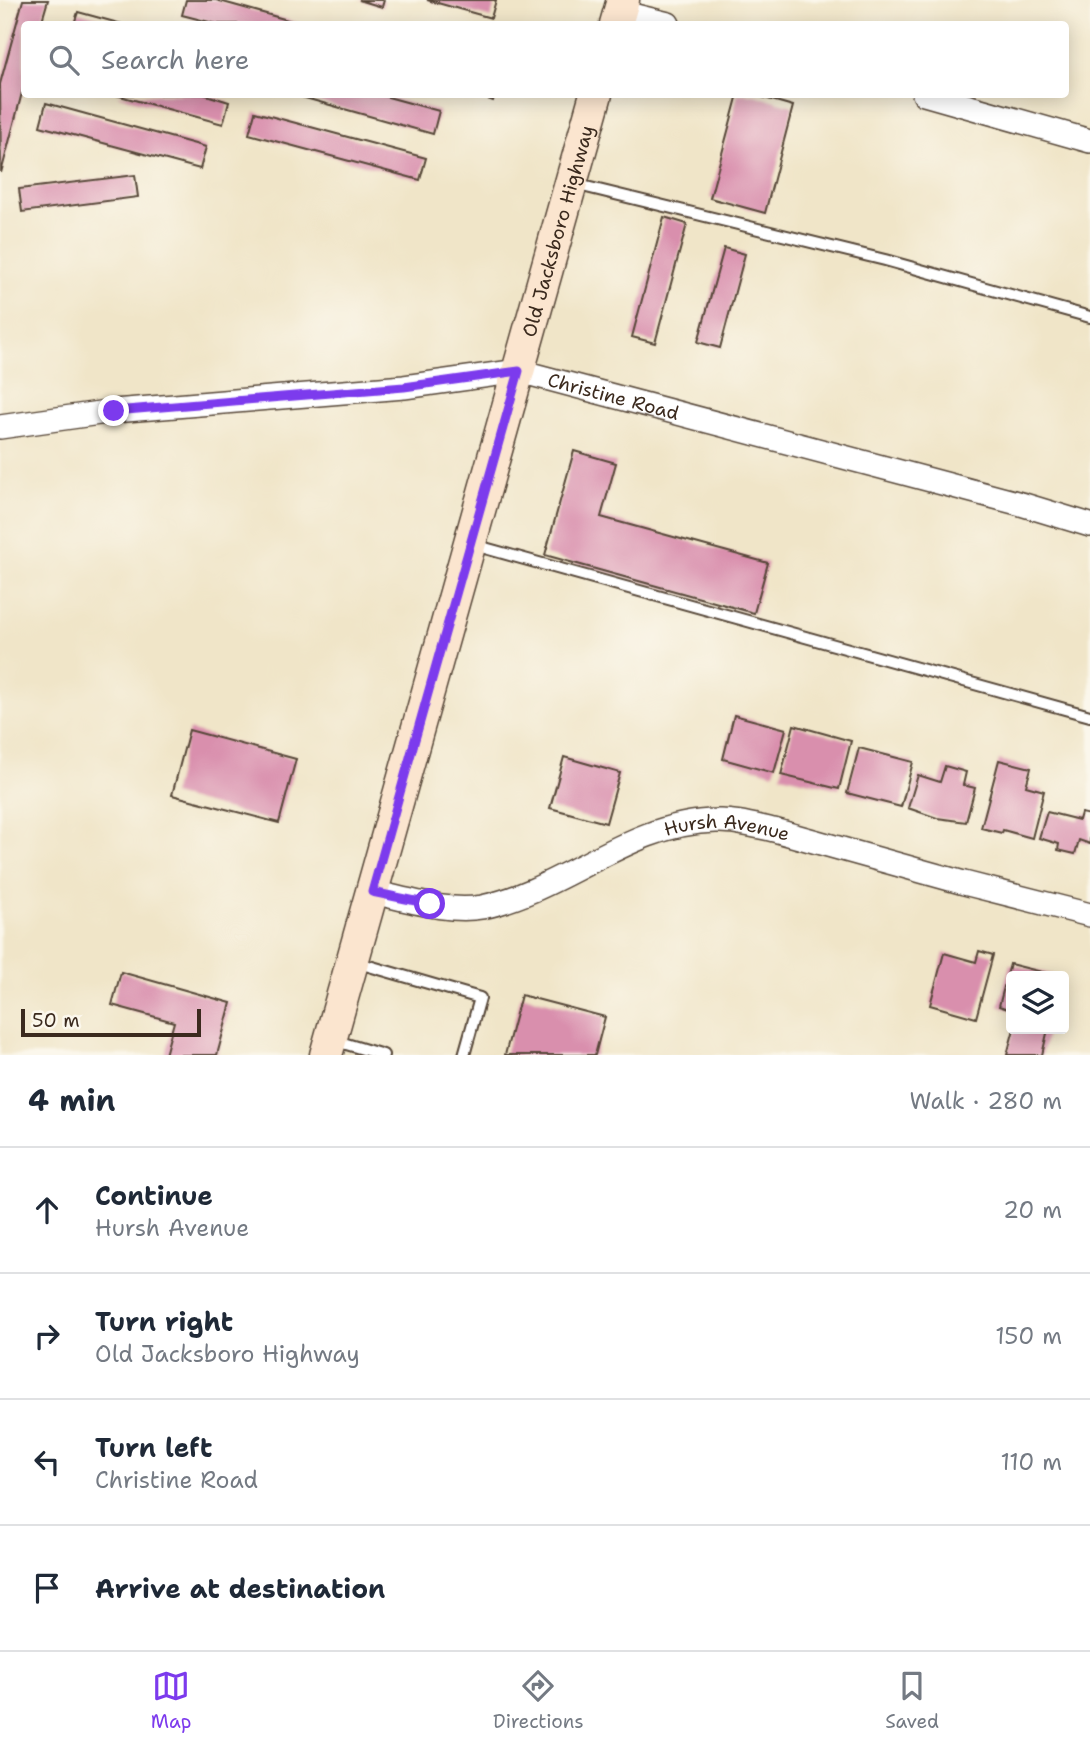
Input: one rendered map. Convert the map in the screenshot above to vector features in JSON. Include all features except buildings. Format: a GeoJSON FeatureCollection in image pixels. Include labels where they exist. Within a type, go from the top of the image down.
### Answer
{"type":"FeatureCollection","features":[{"type":"Feature","properties":{"kind":"main road","name":"Old Jacksboro Highway"},"geometry":{"type":"LineString","coordinates":[[328,1047],[595,98]]}},
{"type":"Feature","properties":{"kind":"street"},"geometry":{"type":"LineString","coordinates":[[619,12],[656,21]]}},
{"type":"Feature","properties":{"kind":"street"},"geometry":{"type":"LineString","coordinates":[[938,98],[1090,141]]}},
{"type":"Feature","properties":{"kind":"street","name":"Christine Road"},"geometry":{"type":"LineString","coordinates":[[0,427],[114,411],[404,387],[519,371],[1021,504],[1090,525]]}},
{"type":"Feature","properties":{"kind":"street","name":"Hursh Avenue"},"geometry":{"type":"LineString","coordinates":[[372,892],[459,908],[480,907],[520,897],[623,845],[680,825],[716,821],[743,823],[774,830],[1090,915]]}},
{"type":"Feature","properties":{"kind":"lane"},"geometry":{"type":"LineString","coordinates":[[572,183],[885,260],[1090,317]]}},
{"type":"Feature","properties":{"kind":"lane"},"geometry":{"type":"LineString","coordinates":[[471,545],[1090,716]]}},
{"type":"Feature","properties":{"kind":"lane"},"geometry":{"type":"LineString","coordinates":[[352,962],[480,999],[464,1055]]}},
{"type":"Feature","properties":{"kind":"lane"},"geometry":{"type":"LineString","coordinates":[[328,1047],[383,1055]]}},
{"type":"Feature","properties":{"kind":"route"},"geometry":{"type":"LineString","coordinates":[[114,411],[404,387],[519,371],[372,892],[430,904]]}}]}
